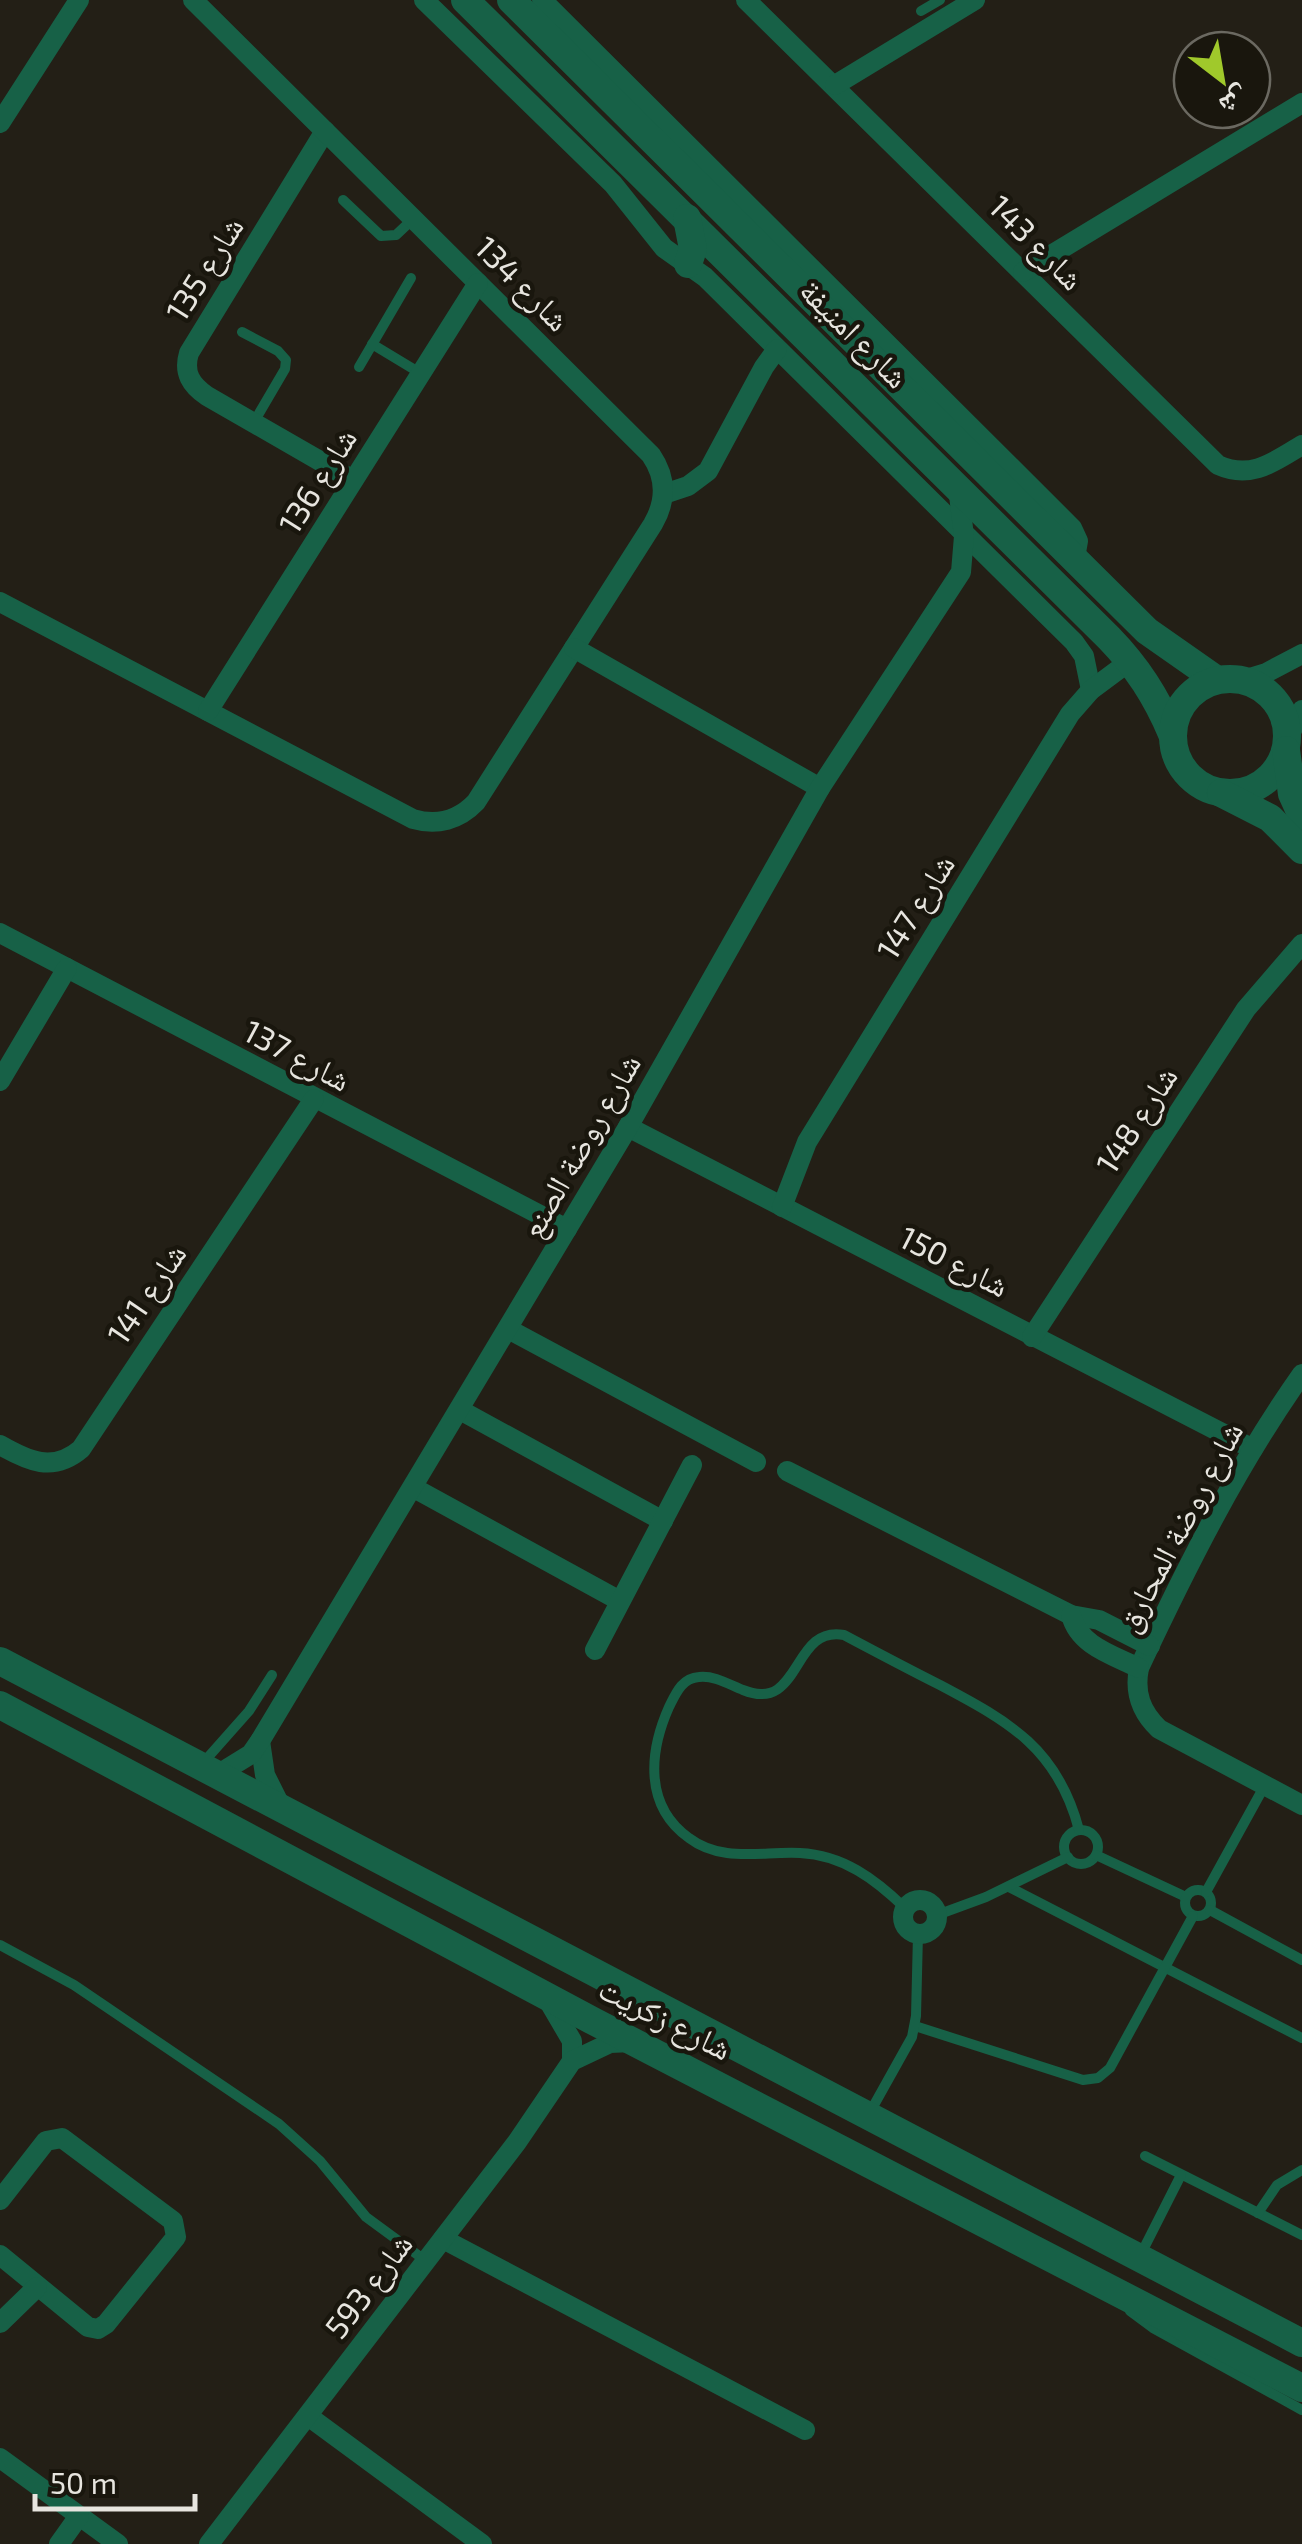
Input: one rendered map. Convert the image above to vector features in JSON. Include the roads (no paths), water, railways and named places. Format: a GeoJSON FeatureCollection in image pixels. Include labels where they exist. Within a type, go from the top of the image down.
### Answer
{"type":"FeatureCollection","features":[{"type":"Feature","properties":{"kind":"street"},"geometry":{"type":"LineString","coordinates":[[0,123],[78,0]]}},
{"type":"Feature","properties":{"kind":"street","name":"شارع 134"},"geometry":{"type":"LineString","coordinates":[[194,0],[651,454],[661,473],[664,494]]}},
{"type":"Feature","properties":{"kind":"street"},"geometry":{"type":"LineString","coordinates":[[424,0],[605,176],[664,248],[706,277],[964,536],[1026,592],[1080,649],[1091,690]]}},
{"type":"Feature","properties":{"kind":"street","name":"شارع امنيفة"},"geometry":{"type":"LineString","coordinates":[[465,0],[1074,601],[1130,661],[1158,700],[1172,734]]}},
{"type":"Feature","properties":{"kind":"street","name":"شارع امنيفة"},"geometry":{"type":"LineString","coordinates":[[511,0],[1148,631],[1230,680]]}},
{"type":"Feature","properties":{"kind":"street"},"geometry":{"type":"LineString","coordinates":[[542,0],[1072,528],[1078,541],[1075,558]]}},
{"type":"Feature","properties":{"kind":"street","name":"شارع 143"},"geometry":{"type":"LineString","coordinates":[[746,0],[1218,464],[1230,470],[1259,470],[1302,445]]}},
{"type":"Feature","properties":{"kind":"street"},"geometry":{"type":"LineString","coordinates":[[835,86],[975,0]]}},
{"type":"Feature","properties":{"kind":"street"},"geometry":{"type":"LineString","coordinates":[[1023,272],[1302,104]]}},
{"type":"Feature","properties":{"kind":"street","name":"شارع 135"},"geometry":{"type":"LineString","coordinates":[[325,131],[186,362],[188,378],[194,386],[354,480]]}},
{"type":"Feature","properties":{"kind":"street"},"geometry":{"type":"LineString","coordinates":[[687,218],[693,248],[688,264]]}},
{"type":"Feature","properties":{"kind":"street","name":"شارع 136"},"geometry":{"type":"LineString","coordinates":[[208,711],[478,283]]}},
{"type":"Feature","properties":{"kind":"street"},"geometry":{"type":"LineString","coordinates":[[0,602],[413,819],[442,822],[461,815],[476,802],[653,524],[664,494],[688,486],[708,471],[777,349]]}},
{"type":"Feature","properties":{"kind":"street","name":"شارع روضة الصنع"},"geometry":{"type":"LineString","coordinates":[[208,1771],[251,1754],[260,1741],[628,1126],[820,788],[961,572],[964,536],[958,487]]}},
{"type":"Feature","properties":{"kind":"street"},"geometry":{"type":"LineString","coordinates":[[953,580],[992,575],[1026,592],[1074,601]]}},
{"type":"Feature","properties":{"kind":"street"},"geometry":{"type":"LineString","coordinates":[[574,648],[820,788]]}},
{"type":"Feature","properties":{"kind":"street"},"geometry":{"type":"LineString","coordinates":[[1302,654],[1230,680],[1205,684],[1186,700],[1174,721],[1172,734],[1184,772],[1206,789],[1254,807],[1302,850]]}},
{"type":"Feature","properties":{"kind":"street","name":"شارع 147"},"geometry":{"type":"LineString","coordinates":[[782,1207],[807,1142],[1070,714],[1091,690],[1130,661]]}},
{"type":"Feature","properties":{"kind":"street"},"geometry":{"type":"LineString","coordinates":[[1230,680],[1266,691],[1274,700],[1286,723],[1292,794],[1302,816]]}},
{"type":"Feature","properties":{"kind":"street"},"geometry":{"type":"LineString","coordinates":[[1220,793],[1245,792],[1267,780],[1276,770],[1302,710]]}},
{"type":"Feature","properties":{"kind":"street","name":"شارع 137"},"geometry":{"type":"LineString","coordinates":[[0,932],[567,1229]]}},
{"type":"Feature","properties":{"kind":"street","name":"شارع 148"},"geometry":{"type":"LineString","coordinates":[[1032,1336],[1246,1009],[1302,944]]}},
{"type":"Feature","properties":{"kind":"street"},"geometry":{"type":"LineString","coordinates":[[0,1081],[67,968]]}},
{"type":"Feature","properties":{"kind":"street","name":"شارع 141"},"geometry":{"type":"LineString","coordinates":[[0,1445],[42,1464],[63,1461],[80,1449],[314,1099]]}},
{"type":"Feature","properties":{"kind":"street","name":"شارع 150"},"geometry":{"type":"LineString","coordinates":[[628,1126],[1253,1449]]}},
{"type":"Feature","properties":{"kind":"street"},"geometry":{"type":"LineString","coordinates":[[508,1329],[756,1462]]}},
{"type":"Feature","properties":{"kind":"street","name":"شارع روضة المحارق"},"geometry":{"type":"LineString","coordinates":[[1302,1374],[1198,1544],[1139,1668],[1137,1690],[1151,1722],[1169,1735],[1302,1805]]}},
{"type":"Feature","properties":{"kind":"street"},"geometry":{"type":"LineString","coordinates":[[460,1410],[663,1521]]}},
{"type":"Feature","properties":{"kind":"street"},"geometry":{"type":"LineString","coordinates":[[595,1650],[692,1466]]}},
{"type":"Feature","properties":{"kind":"street"},"geometry":{"type":"LineString","coordinates":[[787,1472],[1071,1615],[1098,1620],[1150,1646]]}},
{"type":"Feature","properties":{"kind":"street"},"geometry":{"type":"LineString","coordinates":[[414,1488],[620,1602]]}},
{"type":"Feature","properties":{"kind":"street"},"geometry":{"type":"LineString","coordinates":[[1071,1615],[1076,1630],[1088,1642],[1139,1668]]}},
{"type":"Feature","properties":{"kind":"street","name":"شارع زكريت"},"geometry":{"type":"LineString","coordinates":[[0,1661],[1301,2342]]}},
{"type":"Feature","properties":{"kind":"street","name":"شارع زكريت"},"geometry":{"type":"LineString","coordinates":[[0,1704],[633,2042],[1302,2388]]}},
{"type":"Feature","properties":{"kind":"street"},"geometry":{"type":"LineString","coordinates":[[260,1741],[265,1774],[280,1805]]}},
{"type":"Feature","properties":{"kind":"street"},"geometry":{"type":"LineString","coordinates":[[924,1900],[937,1915],[932,1929],[918,1934],[906,1928],[903,1921],[910,1903],[924,1900]]}},
{"type":"Feature","properties":{"kind":"street"},"geometry":{"type":"LineString","coordinates":[[544,1995],[572,2041],[572,2061],[610,2043],[633,2042]]}},
{"type":"Feature","properties":{"kind":"street","name":"شارع 593"},"geometry":{"type":"LineString","coordinates":[[210,2544],[536,2116],[572,2061]]}},
{"type":"Feature","properties":{"kind":"street"},"geometry":{"type":"LineString","coordinates":[[0,2200],[42,2145],[57,2138],[67,2140],[176,2224],[176,2237],[102,2328],[88,2327],[0,2255]]}},
{"type":"Feature","properties":{"kind":"street"},"geometry":{"type":"LineString","coordinates":[[443,2239],[805,2430]]}},
{"type":"Feature","properties":{"kind":"street"},"geometry":{"type":"LineString","coordinates":[[0,2323],[36,2287]]}},
{"type":"Feature","properties":{"kind":"street"},"geometry":{"type":"LineString","coordinates":[[308,2416],[482,2544]]}},
{"type":"Feature","properties":{"kind":"street"},"geometry":{"type":"LineString","coordinates":[[0,2458],[118,2544]]}},
{"type":"Feature","properties":{"kind":"street"},"geometry":{"type":"LineString","coordinates":[[59,2544],[79,2516]]}},
{"type":"Feature","properties":{"kind":"lane"},"geometry":{"type":"LineString","coordinates":[[922,11],[940,0]]}},
{"type":"Feature","properties":{"kind":"lane"},"geometry":{"type":"LineString","coordinates":[[343,200],[381,236],[396,235],[414,219]]}},
{"type":"Feature","properties":{"kind":"lane"},"geometry":{"type":"LineString","coordinates":[[359,367],[411,278]]}},
{"type":"Feature","properties":{"kind":"lane"},"geometry":{"type":"LineString","coordinates":[[242,332],[278,351],[286,360],[285,369],[254,423]]}},
{"type":"Feature","properties":{"kind":"lane"},"geometry":{"type":"LineString","coordinates":[[372,344],[421,374]]}},
{"type":"Feature","properties":{"kind":"lane"},"geometry":{"type":"LineString","coordinates":[[905,1908],[875,1881],[832,1858],[798,1853],[726,1853],[692,1841],[678,1830],[660,1800],[654,1754],[661,1725],[684,1682],[702,1676],[757,1695],[770,1694],[782,1686],[816,1639],[834,1633],[844,1635],[995,1714],[1025,1735],[1059,1779],[1079,1830]]}},
{"type":"Feature","properties":{"kind":"lane"},"geometry":{"type":"LineString","coordinates":[[208,1771],[272,1675]]}},
{"type":"Feature","properties":{"kind":"lane"},"geometry":{"type":"LineString","coordinates":[[1206,1892],[1265,1786]]}},
{"type":"Feature","properties":{"kind":"lane"},"geometry":{"type":"LineString","coordinates":[[1072,1832],[1092,1834],[1097,1841],[1096,1855],[1079,1864],[1068,1858],[1064,1844],[1072,1832]]}},
{"type":"Feature","properties":{"kind":"lane"},"geometry":{"type":"LineString","coordinates":[[1096,1855],[1186,1897]]}},
{"type":"Feature","properties":{"kind":"lane"},"geometry":{"type":"LineString","coordinates":[[937,1915],[1010,1887],[1068,1858]]}},
{"type":"Feature","properties":{"kind":"lane"},"geometry":{"type":"LineString","coordinates":[[1010,1887],[1302,2038]]}},
{"type":"Feature","properties":{"kind":"lane"},"geometry":{"type":"LineString","coordinates":[[1195,1890],[1206,1892],[1210,1910],[1200,1917],[1193,1916],[1185,1908],[1186,1897],[1195,1890]]}},
{"type":"Feature","properties":{"kind":"lane"},"geometry":{"type":"LineString","coordinates":[[1210,1910],[1302,1960]]}},
{"type":"Feature","properties":{"kind":"lane"},"geometry":{"type":"LineString","coordinates":[[915,2026],[1090,2080],[1098,2078],[1110,2068],[1193,1916]]}},
{"type":"Feature","properties":{"kind":"lane"},"geometry":{"type":"LineString","coordinates":[[870,2114],[908,2047],[915,2026],[918,1934]]}},
{"type":"Feature","properties":{"kind":"lane"},"geometry":{"type":"LineString","coordinates":[[0,1945],[74,1985],[280,2124],[320,2161],[366,2217],[426,2261]]}},
{"type":"Feature","properties":{"kind":"lane"},"geometry":{"type":"LineString","coordinates":[[1145,2156],[1302,2235]]}},
{"type":"Feature","properties":{"kind":"lane"},"geometry":{"type":"LineString","coordinates":[[1258,2213],[1277,2186],[1302,2170]]}},
{"type":"Feature","properties":{"kind":"lane"},"geometry":{"type":"LineString","coordinates":[[1140,2257],[1182,2175]]}},
{"type":"Feature","properties":{"kind":"lane"},"geometry":{"type":"LineString","coordinates":[[1114,2291],[1140,2321],[1302,2410]]}}]}
